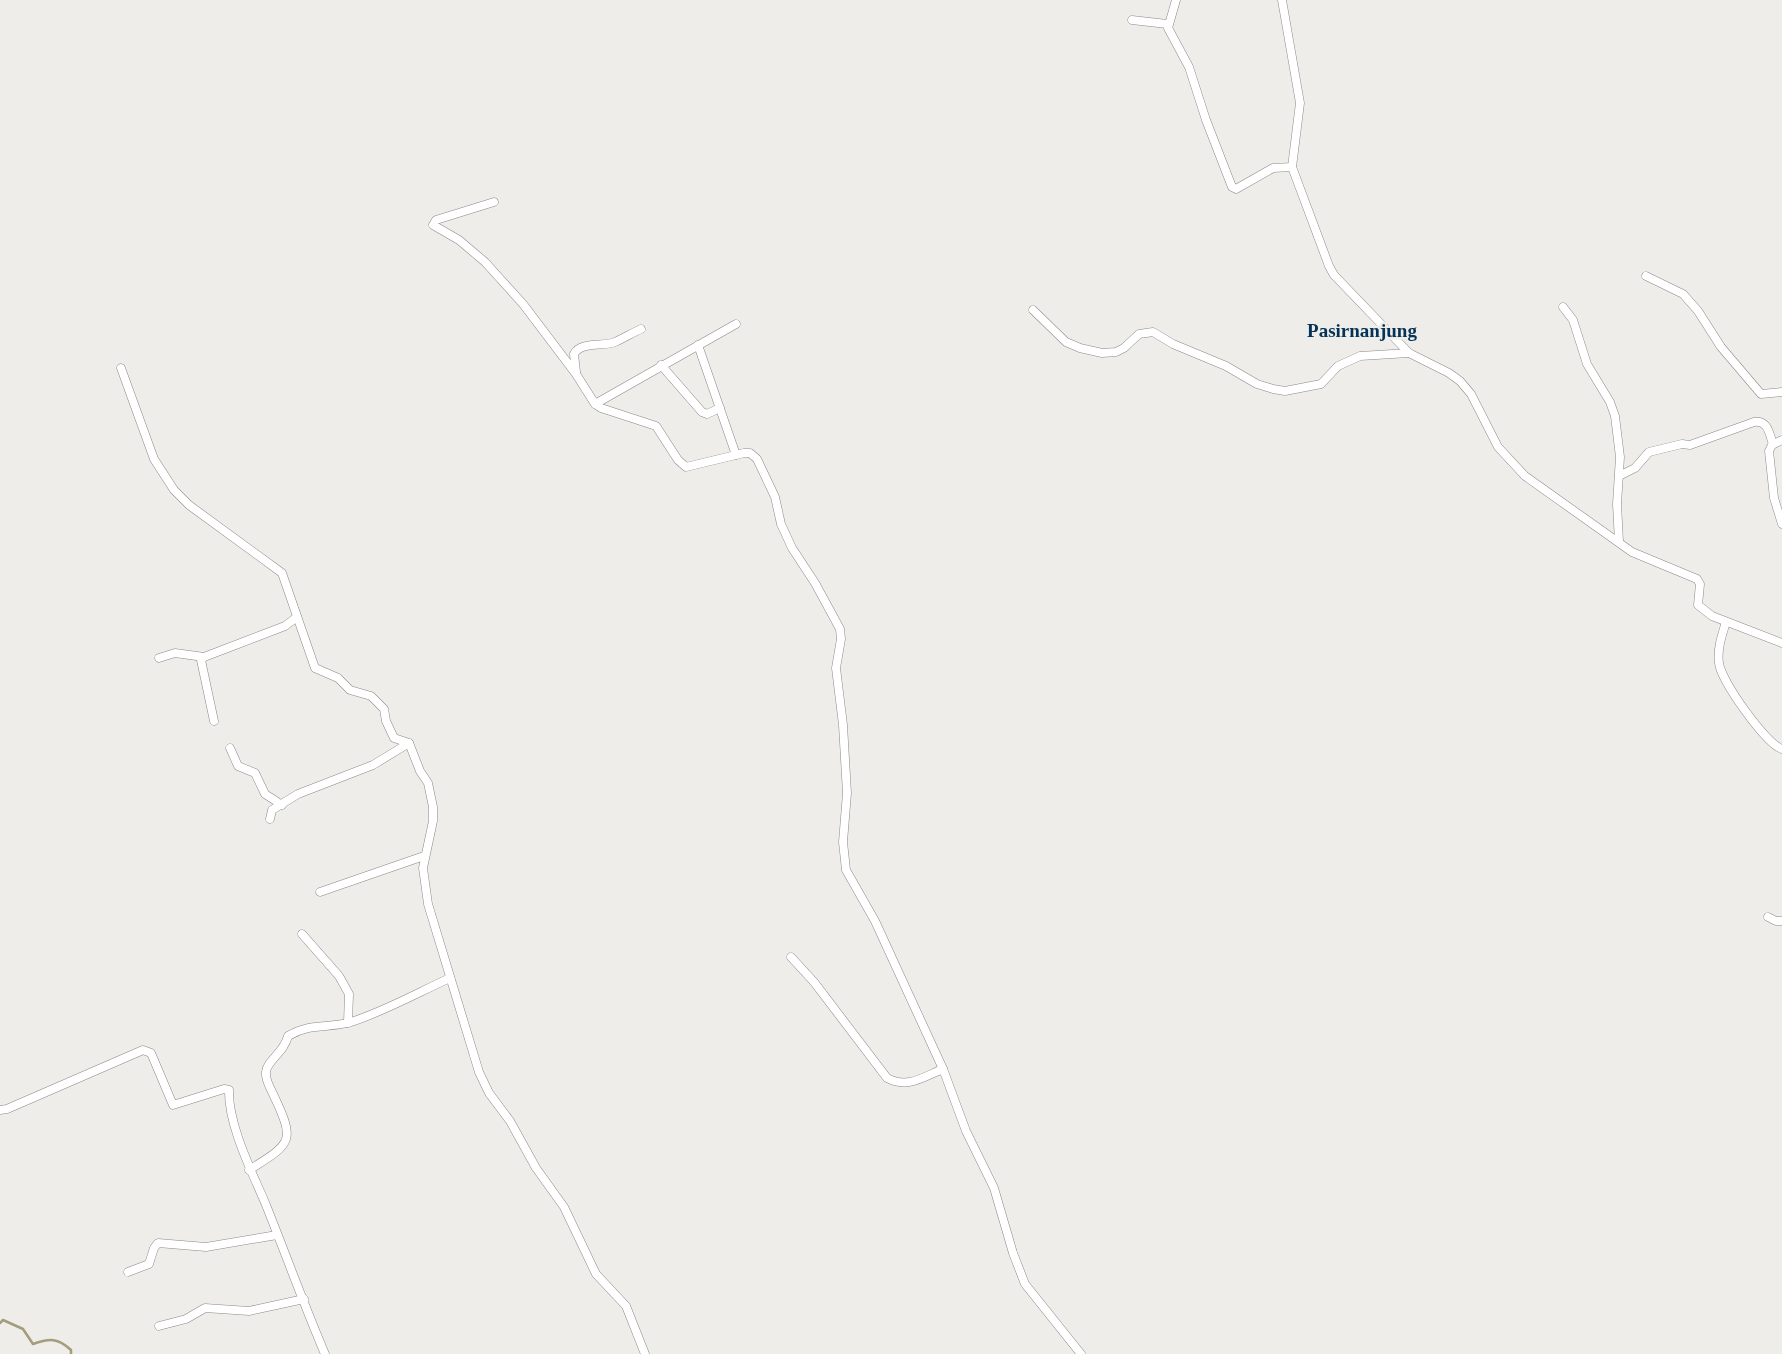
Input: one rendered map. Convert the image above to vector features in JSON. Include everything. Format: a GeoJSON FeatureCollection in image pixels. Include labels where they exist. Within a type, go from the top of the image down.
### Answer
{"type":"FeatureCollection","features":[{"type":"Feature","properties":{"kind":"street"},"geometry":{"type":"LineString","coordinates":[[1176,0],[1168,24],[1169,31],[1189,67],[1206,120],[1232,187],[1238,189],[1246,181],[1272,168],[1292,167]]}},
{"type":"Feature","properties":{"kind":"street"},"geometry":{"type":"LineString","coordinates":[[1282,0],[1300,103],[1292,167],[1334,275],[1409,353],[1440,367],[1460,381],[1471,394],[1498,447],[1525,476],[1640,556],[1697,579],[1700,584],[1697,599],[1699,607],[1712,616],[1782,643]]}},
{"type":"Feature","properties":{"kind":"street"},"geometry":{"type":"LineString","coordinates":[[1132,20],[1168,24]]}},
{"type":"Feature","properties":{"kind":"street"},"geometry":{"type":"LineString","coordinates":[[494,202],[436,220],[433,226],[458,240],[485,262],[523,304],[576,374],[595,404],[656,426],[678,460],[686,467],[750,453],[757,459],[775,497],[781,524],[792,548],[815,583],[840,629],[841,639],[836,668],[843,725],[846,783],[843,842],[846,870],[875,921],[943,1070],[966,1131],[994,1188],[1012,1253],[1025,1284],[1081,1354]]}},
{"type":"Feature","properties":{"kind":"street"},"geometry":{"type":"LineString","coordinates":[[1646,276],[1683,294],[1698,310],[1721,346],[1760,393],[1765,395],[1782,392]]}},
{"type":"Feature","properties":{"kind":"street"},"geometry":{"type":"LineString","coordinates":[[1563,307],[1573,320],[1587,364],[1610,402],[1615,416],[1620,446],[1618,476],[1619,542]]}},
{"type":"Feature","properties":{"kind":"street"},"geometry":{"type":"LineString","coordinates":[[1033,310],[1066,342],[1080,348],[1102,353],[1116,352],[1124,348],[1139,334],[1153,332],[1226,366],[1257,384],[1279,390],[1307,388],[1321,384],[1338,366],[1360,356],[1409,353]]}},
{"type":"Feature","properties":{"kind":"street"},"geometry":{"type":"LineString","coordinates":[[595,404],[736,324]]}},
{"type":"Feature","properties":{"kind":"street"},"geometry":{"type":"LineString","coordinates":[[576,374],[574,354],[577,350],[600,343],[614,342],[641,329]]}},
{"type":"Feature","properties":{"kind":"street"},"geometry":{"type":"LineString","coordinates":[[698,345],[736,455]]}},
{"type":"Feature","properties":{"kind":"street"},"geometry":{"type":"LineString","coordinates":[[661,366],[702,412],[707,414],[720,408]]}},
{"type":"Feature","properties":{"kind":"street"},"geometry":{"type":"LineString","coordinates":[[121,368],[154,459],[164,477],[189,505],[282,574],[315,668],[338,678],[350,690],[371,696],[384,709],[394,738],[409,743]]}},
{"type":"Feature","properties":{"kind":"street"},"geometry":{"type":"LineString","coordinates":[[1618,476],[1635,468],[1649,452],[1682,444],[1690,445],[1754,422],[1760,421],[1766,424],[1773,444]]}},
{"type":"Feature","properties":{"kind":"street"},"geometry":{"type":"LineString","coordinates":[[1782,440],[1773,444],[1769,451],[1774,498],[1782,524]]}},
{"type":"Feature","properties":{"kind":"street"},"geometry":{"type":"LineString","coordinates":[[159,658],[175,653],[204,657],[286,626],[297,617]]}},
{"type":"Feature","properties":{"kind":"street"},"geometry":{"type":"LineString","coordinates":[[1726,622],[1720,644],[1721,670],[1728,685],[1762,732],[1775,746],[1782,749]]}},
{"type":"Feature","properties":{"kind":"street"},"geometry":{"type":"LineString","coordinates":[[204,657],[201,662],[214,721]]}},
{"type":"Feature","properties":{"kind":"street"},"geometry":{"type":"LineString","coordinates":[[270,818],[272,810],[298,794],[373,765],[409,743]]}},
{"type":"Feature","properties":{"kind":"street"},"geometry":{"type":"LineString","coordinates":[[409,743],[420,771],[428,783],[432,799],[433,820],[422,868],[428,904],[484,1085],[510,1121],[536,1168],[564,1207],[596,1274],[626,1306],[645,1354]]}},
{"type":"Feature","properties":{"kind":"street"},"geometry":{"type":"LineString","coordinates":[[230,748],[238,766],[256,773],[266,794],[282,805]]}},
{"type":"Feature","properties":{"kind":"street"},"geometry":{"type":"LineString","coordinates":[[320,892],[424,856]]}},
{"type":"Feature","properties":{"kind":"street"},"geometry":{"type":"LineString","coordinates":[[1768,917],[1776,921],[1782,921]]}},
{"type":"Feature","properties":{"kind":"street"},"geometry":{"type":"LineString","coordinates":[[302,934],[339,976],[349,994],[348,1022]]}},
{"type":"Feature","properties":{"kind":"street"},"geometry":{"type":"LineString","coordinates":[[791,957],[814,982],[887,1078],[896,1082],[906,1083],[943,1070]]}},
{"type":"Feature","properties":{"kind":"street"},"geometry":{"type":"LineString","coordinates":[[249,1170],[279,1152],[287,1141],[286,1125],[266,1077],[269,1064],[286,1047],[288,1036],[302,1028],[348,1022],[370,1015],[450,978]]}},
{"type":"Feature","properties":{"kind":"street"},"geometry":{"type":"LineString","coordinates":[[0,1110],[7,1109],[147,1049],[152,1053],[173,1105],[224,1088],[229,1090],[229,1103],[249,1170],[278,1235],[325,1354]]}},
{"type":"Feature","properties":{"kind":"street"},"geometry":{"type":"LineString","coordinates":[[128,1272],[149,1264],[154,1248],[158,1244],[206,1247],[278,1235]]}},
{"type":"Feature","properties":{"kind":"street"},"geometry":{"type":"LineString","coordinates":[[159,1326],[186,1319],[204,1308],[250,1311],[304,1299]]}},
{"type":"Feature","properties":{"kind":"waterway"},"geometry":{"type":"LineString","coordinates":[[0,1323],[3,1320],[23,1329],[33,1344],[49,1340],[58,1341],[71,1350],[71,1354]]}},
{"type":"Feature","properties":{"kind":"district","name":"Pasirnanjung"},"geometry":{"type":"Point","coordinates":[1362,330]}}]}
